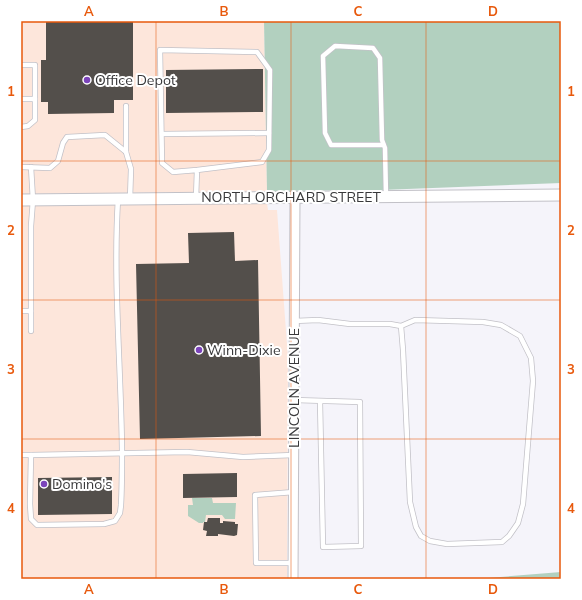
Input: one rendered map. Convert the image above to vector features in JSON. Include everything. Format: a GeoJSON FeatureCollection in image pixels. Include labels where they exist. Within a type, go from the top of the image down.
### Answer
{"type":"FeatureCollection","features":[{"type":"Feature","properties":{"kind":"street","name":"NORTH ORCHARD STREET"},"geometry":{"type":"LineString","coordinates":[[21,200],[561,195]]}},
{"type":"Feature","properties":{"kind":"street","name":"LINCOLN AVENUE"},"geometry":{"type":"LineString","coordinates":[[293,579],[295,197]]}},
{"type":"Feature","properties":{"kind":"lane"},"geometry":{"type":"LineString","coordinates":[[384,145],[331,145],[325,133],[323,56],[335,46],[373,48],[380,58],[382,140],[384,145],[385,148],[386,196]]}},
{"type":"Feature","properties":{"kind":"lane"},"geometry":{"type":"LineString","coordinates":[[160,50],[256,52],[270,70],[269,150],[262,162],[173,172],[162,163],[162,134],[160,50]]}},
{"type":"Feature","properties":{"kind":"lane"},"geometry":{"type":"LineString","coordinates":[[21,65],[35,65],[35,120],[28,126],[21,127]]}},
{"type":"Feature","properties":{"kind":"lane"},"geometry":{"type":"LineString","coordinates":[[21,99],[35,99]]}},
{"type":"Feature","properties":{"kind":"lane"},"geometry":{"type":"LineString","coordinates":[[31,455],[31,519],[37,525],[104,524],[115,521],[120,513],[121,505],[122,453],[116,232],[131,169],[126,152],[126,106]]}},
{"type":"Feature","properties":{"kind":"lane"},"geometry":{"type":"LineString","coordinates":[[162,134],[269,133]]}},
{"type":"Feature","properties":{"kind":"lane"},"geometry":{"type":"LineString","coordinates":[[21,167],[50,168],[58,161],[63,143],[67,137],[105,135],[126,152]]}},
{"type":"Feature","properties":{"kind":"lane"},"geometry":{"type":"LineString","coordinates":[[31,167],[33,200],[31,226],[31,331]]}},
{"type":"Feature","properties":{"kind":"lane"},"geometry":{"type":"LineString","coordinates":[[196,198],[197,170]]}},
{"type":"Feature","properties":{"kind":"lane"},"geometry":{"type":"LineString","coordinates":[[21,311],[31,311]]}},
{"type":"Feature","properties":{"kind":"lane"},"geometry":{"type":"LineString","coordinates":[[294,321],[318,320],[350,324],[390,324],[401,326],[415,320],[483,322],[501,325],[520,336],[531,358],[533,381],[523,504],[518,523],[509,536],[502,542],[447,544],[430,541],[421,536],[416,527],[410,502],[401,326]]}},
{"type":"Feature","properties":{"kind":"lane"},"geometry":{"type":"LineString","coordinates":[[294,400],[360,402],[361,546],[323,547],[320,401]]}},
{"type":"Feature","properties":{"kind":"lane"},"geometry":{"type":"LineString","coordinates":[[21,455],[187,452],[243,457],[294,455]]}},
{"type":"Feature","properties":{"kind":"lane"},"geometry":{"type":"LineString","coordinates":[[293,563],[256,563],[255,495],[294,492]]}},
{"type":"Feature","properties":{"kind":"shaded area"},"geometry":{"type":"Polygon","coordinates":[[[21,21],[264,21],[267,191],[21,194],[21,21]]]}},
{"type":"Feature","properties":{"kind":"shaded area"},"geometry":{"type":"Polygon","coordinates":[[[267,203],[268,210],[277,210],[288,358],[287,579],[21,579],[21,206],[267,203]]]}},
{"type":"Feature","properties":{"kind":"green space"},"geometry":{"type":"Polygon","coordinates":[[[264,21],[561,21],[561,183],[381,190],[267,191],[264,21]]]}},
{"type":"Feature","properties":{"kind":"green space"},"geometry":{"type":"Polygon","coordinates":[[[192,498],[212,498],[213,503],[236,503],[235,519],[225,519],[222,515],[206,515],[205,522],[199,523],[188,516],[188,505],[193,505],[192,498]]]}},
{"type":"Feature","properties":{"kind":"green space"},"geometry":{"type":"Polygon","coordinates":[[[561,572],[561,579],[476,579],[561,572]]]}},
{"type":"Feature","properties":{"kind":"building","name":"Office Depot"},"geometry":{"type":"Polygon","coordinates":[[[46,21],[133,21],[133,100],[114,100],[114,113],[48,114],[48,102],[41,102],[41,60],[46,60],[46,21]]]}},
{"type":"Feature","properties":{"kind":"building"},"geometry":{"type":"Polygon","coordinates":[[[263,69],[263,112],[166,113],[166,70],[263,69]]]}},
{"type":"Feature","properties":{"kind":"building","name":"Winn-Dixie"},"geometry":{"type":"Polygon","coordinates":[[[234,232],[235,261],[258,260],[261,436],[140,439],[136,264],[189,263],[188,233],[234,232]]]}},
{"type":"Feature","properties":{"kind":"building"},"geometry":{"type":"Polygon","coordinates":[[[237,473],[237,497],[183,498],[183,474],[237,473]]]}},
{"type":"Feature","properties":{"kind":"building"},"geometry":{"type":"Polygon","coordinates":[[[112,477],[112,514],[38,515],[38,478],[112,477]]]}},
{"type":"Feature","properties":{"kind":"building"},"geometry":{"type":"Polygon","coordinates":[[[208,518],[220,518],[220,523],[223,523],[223,521],[235,522],[235,524],[238,524],[237,535],[218,534],[218,536],[206,536],[207,531],[203,530],[204,522],[207,522],[208,518]]]}},
{"type":"Feature","properties":{"kind":"place","name":"Office Depot"},"geometry":{"type":"Point","coordinates":[87,80]}},
{"type":"Feature","properties":{"kind":"place","name":"Winn-Dixie"},"geometry":{"type":"Point","coordinates":[199,350]}},
{"type":"Feature","properties":{"kind":"place","name":"Domino's"},"geometry":{"type":"Point","coordinates":[44,484]}}]}
